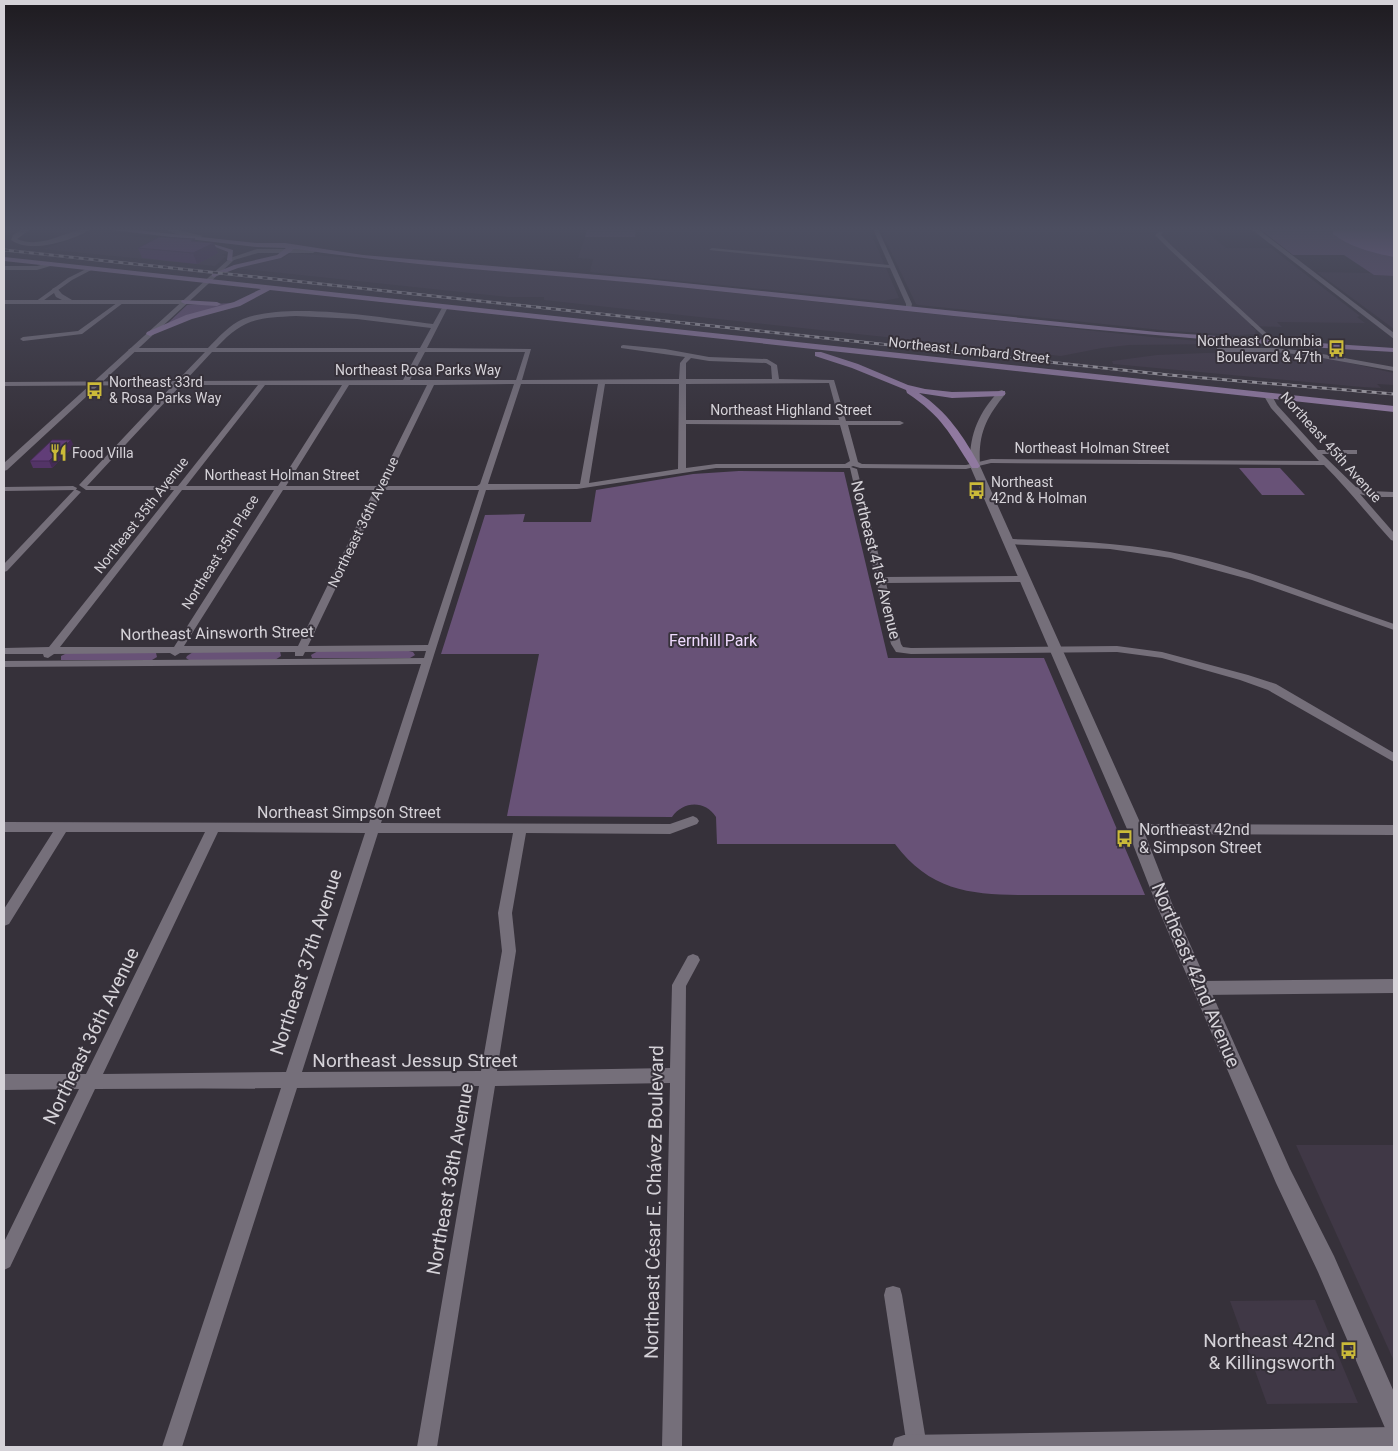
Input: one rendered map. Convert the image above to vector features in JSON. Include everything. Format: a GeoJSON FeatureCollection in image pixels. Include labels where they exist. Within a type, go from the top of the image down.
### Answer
{"type":"FeatureCollection","features":[{"type":"Feature","properties":{"kind":"main road"},"geometry":{"type":"LineString","coordinates":[[150,334],[188,317],[241,302],[252,297]]}},
{"type":"Feature","properties":{"kind":"main road","name":"Northeast Lombard Street"},"geometry":{"type":"LineString","coordinates":[[350,297],[779,344],[877,361],[1394,408]]}},
{"type":"Feature","properties":{"kind":"main road"},"geometry":{"type":"LineString","coordinates":[[801,297],[1150,333],[1394,350]]}},
{"type":"Feature","properties":{"kind":"main road"},"geometry":{"type":"LineString","coordinates":[[185,302],[210,304],[241,302]]}},
{"type":"Feature","properties":{"kind":"main road"},"geometry":{"type":"LineString","coordinates":[[779,344],[855,366],[914,390],[942,395],[1002,393]]}},
{"type":"Feature","properties":{"kind":"main road"},"geometry":{"type":"LineString","coordinates":[[877,361],[882,374],[921,398],[949,422],[975,466]]}},
{"type":"Feature","properties":{"kind":"street"},"geometry":{"type":"LineString","coordinates":[[38,302],[45,297]]}},
{"type":"Feature","properties":{"kind":"street"},"geometry":{"type":"LineString","coordinates":[[62,297],[71,302]]}},
{"type":"Feature","properties":{"kind":"street"},"geometry":{"type":"LineString","coordinates":[[4,468],[190,297]]}},
{"type":"Feature","properties":{"kind":"street"},"geometry":{"type":"LineString","coordinates":[[906,297],[909,308]]}},
{"type":"Feature","properties":{"kind":"street"},"geometry":{"type":"LineString","coordinates":[[1224,297],[1273,342]]}},
{"type":"Feature","properties":{"kind":"street"},"geometry":{"type":"LineString","coordinates":[[1342,297],[1394,337]]}},
{"type":"Feature","properties":{"kind":"street"},"geometry":{"type":"LineString","coordinates":[[4,302],[185,302]]}},
{"type":"Feature","properties":{"kind":"street"},"geometry":{"type":"LineString","coordinates":[[23,339],[38,336],[76,335],[85,331],[121,302]]}},
{"type":"Feature","properties":{"kind":"street"},"geometry":{"type":"LineString","coordinates":[[405,383],[445,307]]}},
{"type":"Feature","properties":{"kind":"street"},"geometry":{"type":"LineString","coordinates":[[4,569],[210,350],[236,325],[253,318],[276,314],[313,314],[434,326]]}},
{"type":"Feature","properties":{"kind":"street"},"geometry":{"type":"LineString","coordinates":[[623,347],[717,360],[767,361],[774,365],[776,381]]}},
{"type":"Feature","properties":{"kind":"street"},"geometry":{"type":"LineString","coordinates":[[131,350],[422,349]]}},
{"type":"Feature","properties":{"kind":"street","name":"Northeast 37th Avenue"},"geometry":{"type":"LineString","coordinates":[[172,1447],[426,661],[529,350],[422,349]]}},
{"type":"Feature","properties":{"kind":"street"},"geometry":{"type":"LineString","coordinates":[[1220,350],[1306,353],[1394,369]]}},
{"type":"Feature","properties":{"kind":"street"},"geometry":{"type":"LineString","coordinates":[[682,470],[684,361],[689,356]]}},
{"type":"Feature","properties":{"kind":"street","name":"Northeast Rosa Parks Way"},"geometry":{"type":"LineString","coordinates":[[4,385],[832,381]]}},
{"type":"Feature","properties":{"kind":"street","name":"Northeast 41st Avenue"},"geometry":{"type":"LineString","coordinates":[[832,381],[896,644],[900,650],[1056,650]]}},
{"type":"Feature","properties":{"kind":"street"},"geometry":{"type":"LineString","coordinates":[[584,486],[602,382]]}},
{"type":"Feature","properties":{"kind":"street","name":"Northeast 35th Avenue"},"geometry":{"type":"LineString","coordinates":[[41,664],[263,383]]}},
{"type":"Feature","properties":{"kind":"street","name":"Northeast 35th Place"},"geometry":{"type":"LineString","coordinates":[[168,663],[347,383]]}},
{"type":"Feature","properties":{"kind":"street","name":"Northeast 36th Avenue"},"geometry":{"type":"LineString","coordinates":[[295,662],[431,383]]}},
{"type":"Feature","properties":{"kind":"street","name":"Northeast 42nd Avenue"},"geometry":{"type":"LineString","coordinates":[[1002,393],[986,411],[978,427],[974,454],[975,466],[1135,829],[1200,988],[1296,1205],[1326,1264],[1394,1419]]}},
{"type":"Feature","properties":{"kind":"street","name":"Northeast 45th Avenue"},"geometry":{"type":"LineString","coordinates":[[1268,396],[1274,406],[1318,452],[1326,463],[1353,489],[1360,500],[1394,538]]}},
{"type":"Feature","properties":{"kind":"street","name":"Northeast Highland Street"},"geometry":{"type":"LineString","coordinates":[[682,422],[900,423]]}},
{"type":"Feature","properties":{"kind":"street"},"geometry":{"type":"LineString","coordinates":[[1318,452],[1354,452]]}},
{"type":"Feature","properties":{"kind":"street","name":"Northeast Holman Street"},"geometry":{"type":"LineString","coordinates":[[4,489],[565,488],[682,470],[727,466],[975,466],[991,462],[1326,463]]}},
{"type":"Feature","properties":{"kind":"street"},"geometry":{"type":"LineString","coordinates":[[1353,489],[1370,494],[1394,494]]}},
{"type":"Feature","properties":{"kind":"street"},"geometry":{"type":"LineString","coordinates":[[1008,542],[1110,545],[1171,555],[1251,576],[1394,627]]}},
{"type":"Feature","properties":{"kind":"street"},"geometry":{"type":"LineString","coordinates":[[881,580],[1025,580]]}},
{"type":"Feature","properties":{"kind":"street","name":"Northeast Ainsworth Street"},"geometry":{"type":"LineString","coordinates":[[4,651],[431,648]]}},
{"type":"Feature","properties":{"kind":"street"},"geometry":{"type":"LineString","coordinates":[[1056,650],[1117,649],[1149,652],[1244,676],[1288,695],[1394,758]]}},
{"type":"Feature","properties":{"kind":"street","name":"Northeast Ainsworth Street"},"geometry":{"type":"LineString","coordinates":[[4,664],[426,661]]}},
{"type":"Feature","properties":{"kind":"street","name":"Northeast Simpson Street"},"geometry":{"type":"LineString","coordinates":[[4,827],[670,829],[693,821]]}},
{"type":"Feature","properties":{"kind":"street"},"geometry":{"type":"LineString","coordinates":[[4,920],[63,827]]}},
{"type":"Feature","properties":{"kind":"street","name":"Northeast 36th Avenue"},"geometry":{"type":"LineString","coordinates":[[4,1261],[214,827]]}},
{"type":"Feature","properties":{"kind":"street","name":"Northeast 38th Avenue"},"geometry":{"type":"LineString","coordinates":[[427,1447],[509,951],[505,913],[520,829]]}},
{"type":"Feature","properties":{"kind":"street"},"geometry":{"type":"LineString","coordinates":[[1135,829],[1394,830]]}},
{"type":"Feature","properties":{"kind":"street","name":"Northeast César E. Chávez Boulevard"},"geometry":{"type":"LineString","coordinates":[[672,1447],[679,985],[693,960]]}},
{"type":"Feature","properties":{"kind":"street"},"geometry":{"type":"LineString","coordinates":[[1200,988],[1394,986]]}},
{"type":"Feature","properties":{"kind":"street","name":"Northeast Jessup Street"},"geometry":{"type":"LineString","coordinates":[[4,1082],[586,1078],[677,1074]]}},
{"type":"Feature","properties":{"kind":"street"},"geometry":{"type":"LineString","coordinates":[[893,1295],[917,1447]]}},
{"type":"Feature","properties":{"kind":"street"},"geometry":{"type":"LineString","coordinates":[[904,1447],[1161,1445],[1394,1439]]}},
{"type":"Feature","properties":{"kind":"shaded area"},"geometry":{"type":"Polygon","coordinates":[[[505,297],[770,297],[1214,342],[1216,344],[1129,345],[1061,356],[544,300],[544,297],[505,297]]]}},
{"type":"Feature","properties":{"kind":"shaded area"},"geometry":{"type":"Polygon","coordinates":[[[839,297],[899,298],[882,301],[839,297]]]}},
{"type":"Feature","properties":{"kind":"shaded area"},"geometry":{"type":"Polygon","coordinates":[[[913,297],[1335,297],[1360,316],[1357,317],[1365,323],[1277,322],[1282,327],[1251,326],[1256,330],[1255,334],[1239,335],[1171,331],[916,304],[913,297]]]}},
{"type":"Feature","properties":{"kind":"shaded area"},"geometry":{"type":"Polygon","coordinates":[[[1350,297],[1394,297],[1394,329],[1350,297]]]}},
{"type":"Feature","properties":{"kind":"shaded area"},"geometry":{"type":"Polygon","coordinates":[[[1206,353],[1274,354],[1332,359],[1394,373],[1394,385],[1377,384],[1381,388],[1362,387],[1113,364],[1112,361],[1157,355],[1206,353]]]}},
{"type":"Feature","properties":{"kind":"shaded area"},"geometry":{"type":"Polygon","coordinates":[[[1296,1145],[1394,1145],[1394,1361],[1296,1145]]]}},
{"type":"Feature","properties":{"kind":"shaded area"},"geometry":{"type":"Polygon","coordinates":[[[1315,1300],[1358,1403],[1267,1404],[1230,1301],[1315,1300]]]}},
{"type":"Feature","properties":{"kind":"green space"},"geometry":{"type":"Polygon","coordinates":[[[234,303],[168,323],[187,305],[234,303]]]}},
{"type":"Feature","properties":{"kind":"green space"},"geometry":{"type":"Polygon","coordinates":[[[1239,468],[1280,468],[1305,495],[1262,495],[1239,468]]]}},
{"type":"Feature","properties":{"kind":"green space","name":"Fernhill Park"},"geometry":{"type":"Polygon","coordinates":[[[739,471],[844,472],[888,658],[1044,658],[1145,895],[1002,895],[963,890],[944,884],[927,875],[910,862],[895,844],[717,844],[716,817],[711,811],[700,805],[688,805],[672,817],[507,816],[539,654],[441,654],[485,515],[525,514],[523,522],[591,522],[596,490],[693,474],[739,471]]]}},
{"type":"Feature","properties":{"kind":"green space"},"geometry":{"type":"Polygon","coordinates":[[[280,651],[281,656],[275,660],[189,660],[186,658],[193,652],[280,651]]]}},
{"type":"Feature","properties":{"kind":"green space"},"geometry":{"type":"Polygon","coordinates":[[[318,651],[409,651],[415,655],[410,658],[312,658],[311,655],[318,651]]]}},
{"type":"Feature","properties":{"kind":"green space"},"geometry":{"type":"Polygon","coordinates":[[[67,653],[156,653],[157,657],[152,660],[61,660],[61,656],[67,653]]]}},
{"type":"Feature","properties":{"kind":"building"},"geometry":{"type":"Polygon","coordinates":[[[52,440],[71,440],[49,461],[30,461],[52,440]]]}},
{"type":"Feature","properties":{"kind":"railway"},"geometry":{"type":"LineString","coordinates":[[439,297],[1169,375],[1394,394]]}},
{"type":"Feature","properties":{"kind":"place","name":"Northeast Columbia Boulevard & 47th"},"geometry":{"type":"Point","coordinates":[1336,349]}},
{"type":"Feature","properties":{"kind":"place","name":"Northeast 33rd & Rosa Parks Way"},"geometry":{"type":"Point","coordinates":[95,390]}},
{"type":"Feature","properties":{"kind":"place","name":"Food Villa"},"geometry":{"type":"Point","coordinates":[58,453]}},
{"type":"Feature","properties":{"kind":"place","name":"Northeast 42nd & Holman"},"geometry":{"type":"Point","coordinates":[977,490]}},
{"type":"Feature","properties":{"kind":"place","name":"Northeast 42nd & Simpson Street"},"geometry":{"type":"Point","coordinates":[1125,838]}},
{"type":"Feature","properties":{"kind":"place","name":"Northeast 42nd & Killingsworth"},"geometry":{"type":"Point","coordinates":[1349,1351]}}]}
